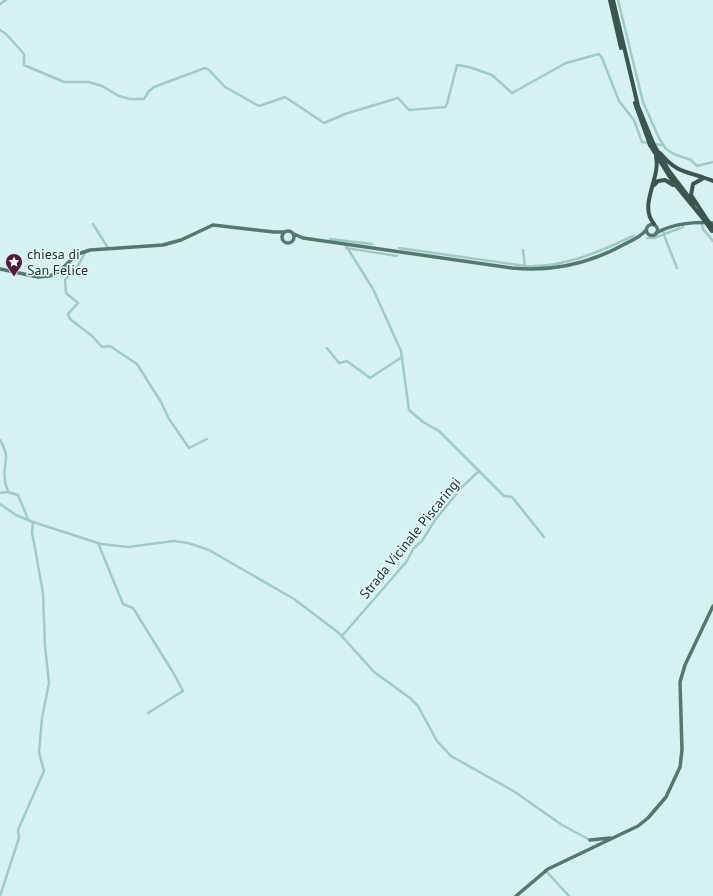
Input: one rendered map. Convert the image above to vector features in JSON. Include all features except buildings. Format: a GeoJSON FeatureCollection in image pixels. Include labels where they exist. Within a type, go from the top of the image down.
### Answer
{"type":"FeatureCollection","features":[{"type":"Feature","properties":{"kind":"highway"},"geometry":{"type":"LineString","coordinates":[[610,0],[635,104],[651,144],[675,180],[707,222]]}},
{"type":"Feature","properties":{"kind":"highway"},"geometry":{"type":"LineString","coordinates":[[613,0],[638,106],[655,155],[657,172],[649,202],[650,219],[648,225]]}},
{"type":"Feature","properties":{"kind":"highway"},"geometry":{"type":"LineString","coordinates":[[651,144],[676,168],[687,174],[712,181]]}},
{"type":"Feature","properties":{"kind":"highway"},"geometry":{"type":"LineString","coordinates":[[655,155],[673,182],[713,227]]}},
{"type":"Feature","properties":{"kind":"highway"},"geometry":{"type":"LineString","coordinates":[[652,187],[658,181],[669,181],[693,206]]}},
{"type":"Feature","properties":{"kind":"highway"},"geometry":{"type":"LineString","coordinates":[[712,181],[696,181],[690,191],[693,199],[713,231]]}},
{"type":"Feature","properties":{"kind":"highway"},"geometry":{"type":"LineString","coordinates":[[650,219],[655,225]]}},
{"type":"Feature","properties":{"kind":"main road"},"geometry":{"type":"LineString","coordinates":[[0,269],[38,277],[50,276],[58,272],[78,254],[86,251],[108,248],[163,245],[181,240],[213,224],[274,232],[288,231],[303,238],[345,246],[354,244],[522,269],[556,268],[592,259],[643,234],[653,235],[683,225],[707,222]]}},
{"type":"Feature","properties":{"kind":"main road"},"geometry":{"type":"LineString","coordinates":[[647,234],[648,225],[655,225],[663,231]]}},
{"type":"Feature","properties":{"kind":"main road"},"geometry":{"type":"LineString","coordinates":[[655,225],[656,233]]}},
{"type":"Feature","properties":{"kind":"main road"},"geometry":{"type":"LineString","coordinates":[[274,232],[282,236],[286,243],[291,243],[294,240],[303,238]]}},
{"type":"Feature","properties":{"kind":"main road"},"geometry":{"type":"LineString","coordinates":[[282,236],[285,232]]}},
{"type":"Feature","properties":{"kind":"main road"},"geometry":{"type":"LineString","coordinates":[[294,234],[294,240]]}},
{"type":"Feature","properties":{"kind":"main road"},"geometry":{"type":"LineString","coordinates":[[516,896],[545,870],[597,847],[638,826],[659,807],[672,787],[680,767],[682,750],[680,682],[687,660],[702,632],[713,606]]}},
{"type":"Feature","properties":{"kind":"main road"},"geometry":{"type":"LineString","coordinates":[[592,841],[617,837]]}},
{"type":"Feature","properties":{"kind":"main road"},"geometry":{"type":"LineString","coordinates":[[592,841],[597,847]]}},
{"type":"Feature","properties":{"kind":"main road"},"geometry":{"type":"LineString","coordinates":[[589,850],[592,841]]}},
{"type":"Feature","properties":{"kind":"street"},"geometry":{"type":"LineString","coordinates":[[0,4],[6,0]]}},
{"type":"Feature","properties":{"kind":"street"},"geometry":{"type":"LineString","coordinates":[[618,0],[643,102],[662,145]]}},
{"type":"Feature","properties":{"kind":"street"},"geometry":{"type":"LineString","coordinates":[[0,30],[6,34],[24,54],[24,65],[68,83],[89,82],[102,86],[119,96],[141,100],[145,98],[149,91],[154,87],[205,68],[211,71],[217,80],[225,87],[259,106],[285,97],[322,122],[398,98],[408,110],[445,107],[457,65],[469,67],[492,76],[512,93],[566,63],[598,54],[602,58],[621,104],[634,120],[642,142],[662,145],[674,154],[691,160],[697,166],[713,162]]}},
{"type":"Feature","properties":{"kind":"street"},"geometry":{"type":"LineString","coordinates":[[707,222],[703,229],[713,241]]}},
{"type":"Feature","properties":{"kind":"street"},"geometry":{"type":"LineString","coordinates":[[93,224],[108,248]]}},
{"type":"Feature","properties":{"kind":"street"},"geometry":{"type":"LineString","coordinates":[[647,234],[654,238],[663,231],[677,268]]}},
{"type":"Feature","properties":{"kind":"street"},"geometry":{"type":"LineString","coordinates":[[399,248],[435,255],[525,266],[544,266],[572,261],[605,249],[633,236],[636,238]]}},
{"type":"Feature","properties":{"kind":"street"},"geometry":{"type":"LineString","coordinates":[[330,238],[354,244],[372,244]]}},
{"type":"Feature","properties":{"kind":"street"},"geometry":{"type":"LineString","coordinates":[[345,246],[397,256]]}},
{"type":"Feature","properties":{"kind":"street"},"geometry":{"type":"LineString","coordinates":[[345,246],[373,289],[402,355],[409,410],[422,422],[439,431],[504,496],[512,498],[544,537]]}},
{"type":"Feature","properties":{"kind":"street"},"geometry":{"type":"LineString","coordinates":[[523,250],[525,266]]}},
{"type":"Feature","properties":{"kind":"street"},"geometry":{"type":"LineString","coordinates":[[86,251],[79,264],[65,280],[66,293],[78,303],[68,314],[70,319],[92,336],[102,348],[110,346],[137,364],[161,402],[169,419],[189,448],[207,439]]}},
{"type":"Feature","properties":{"kind":"street"},"geometry":{"type":"LineString","coordinates":[[327,348],[339,363],[347,361],[370,378],[402,355]]}},
{"type":"Feature","properties":{"kind":"street"},"geometry":{"type":"LineString","coordinates":[[0,440],[4,447],[7,460],[4,480],[8,492]]}},
{"type":"Feature","properties":{"kind":"street","name":"Strada Vicinale Piscaringi"},"geometry":{"type":"LineString","coordinates":[[342,636],[407,561],[413,549],[422,541],[435,520],[463,486],[479,471]]}},
{"type":"Feature","properties":{"kind":"street"},"geometry":{"type":"LineString","coordinates":[[0,493],[8,492],[20,497],[28,520]]}},
{"type":"Feature","properties":{"kind":"street"},"geometry":{"type":"LineString","coordinates":[[0,504],[33,522],[98,543],[128,547],[174,541],[187,543],[209,550],[294,599],[342,636],[374,672],[410,698],[418,706],[437,741],[452,756],[515,792],[562,824],[592,841]]}},
{"type":"Feature","properties":{"kind":"street"},"geometry":{"type":"LineString","coordinates":[[0,896],[19,838],[18,830],[44,771],[39,752],[49,680],[45,646],[45,609],[33,538],[33,522]]}},
{"type":"Feature","properties":{"kind":"street"},"geometry":{"type":"LineString","coordinates":[[98,543],[123,604],[133,608],[183,691],[148,713]]}},
{"type":"Feature","properties":{"kind":"street"},"geometry":{"type":"LineString","coordinates":[[545,870],[569,896]]}},
{"type":"Feature","properties":{"kind":"place","name":"chiesa di San Felice"},"geometry":{"type":"Point","coordinates":[14,277]}}]}
